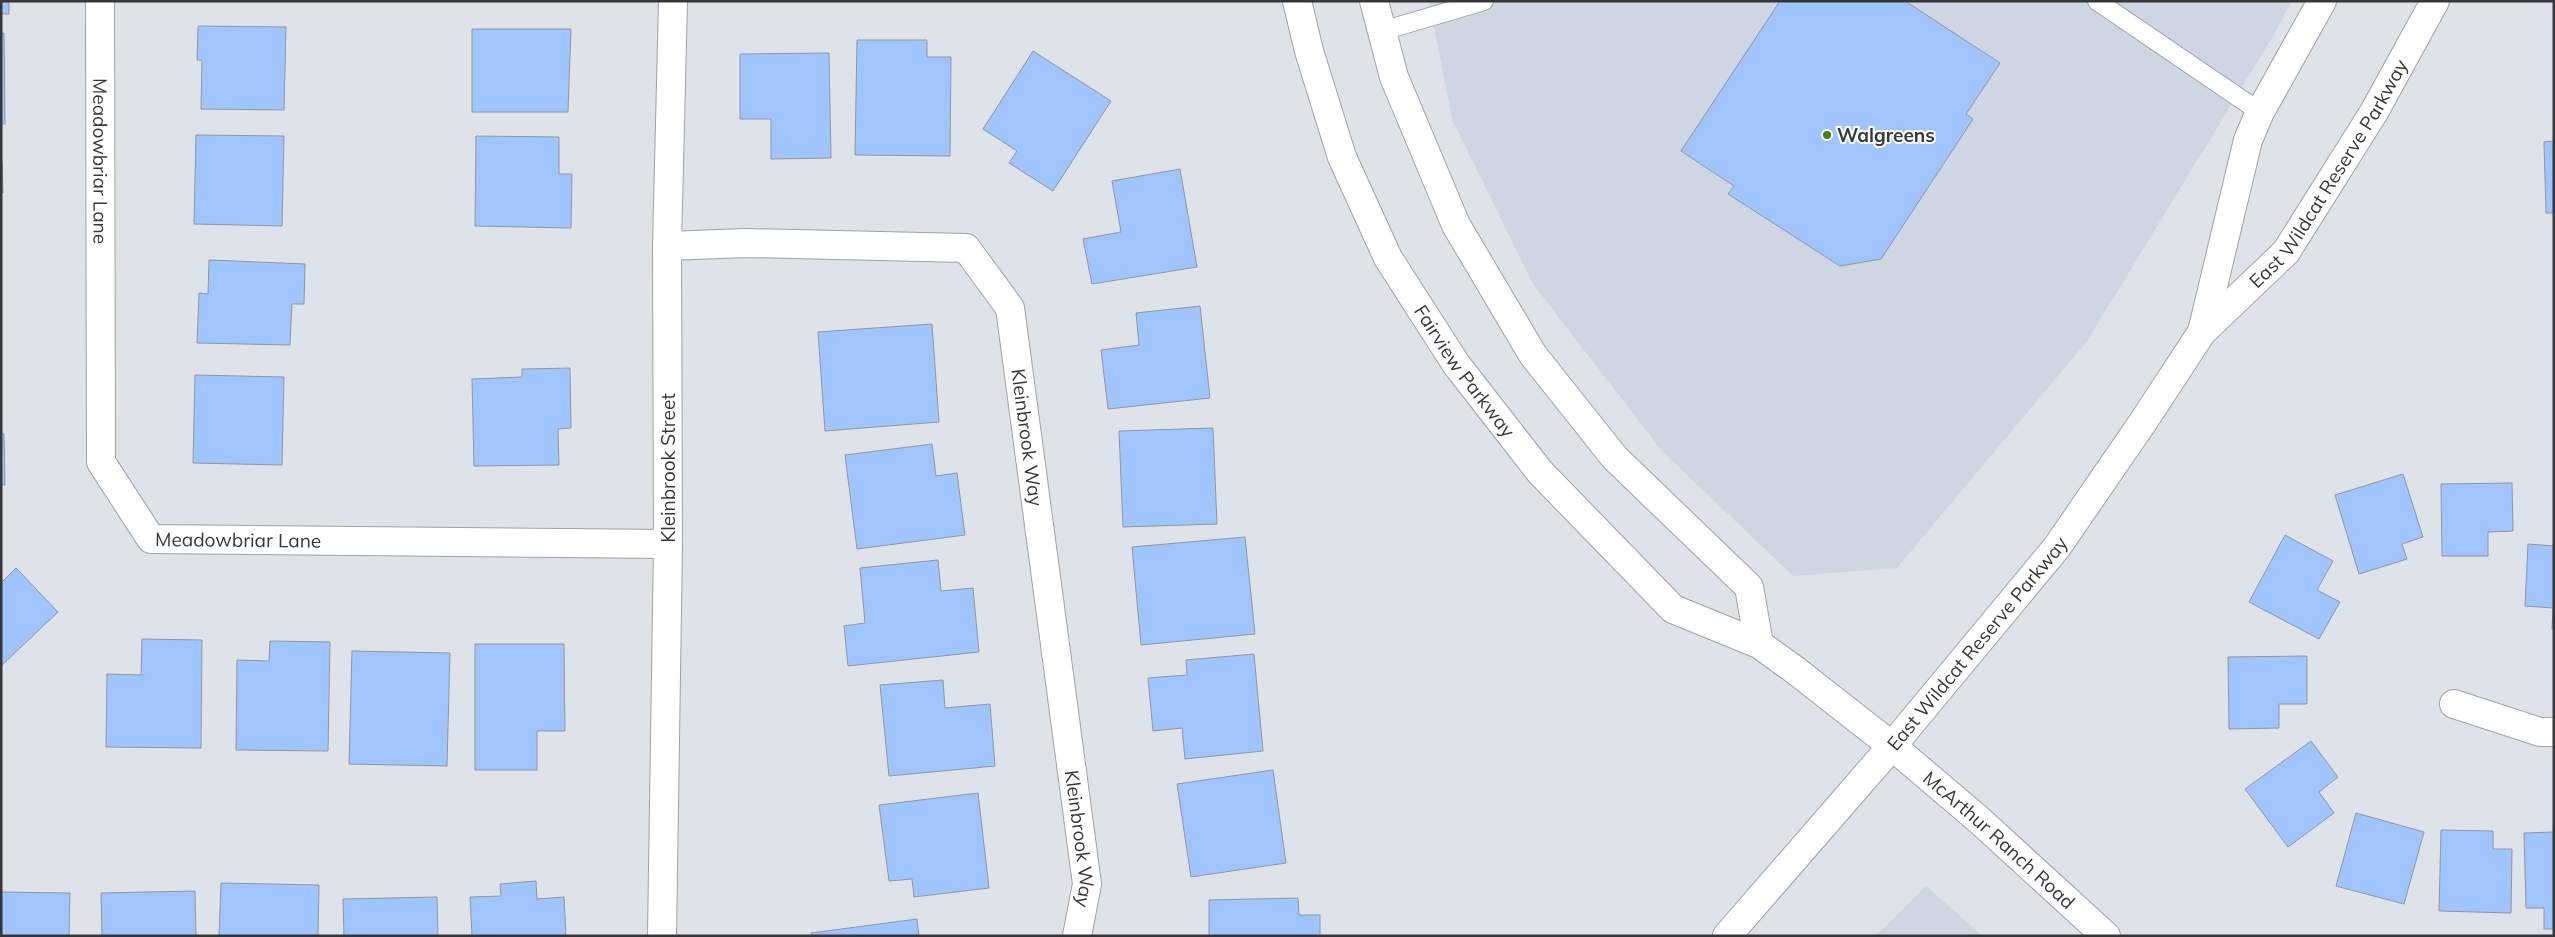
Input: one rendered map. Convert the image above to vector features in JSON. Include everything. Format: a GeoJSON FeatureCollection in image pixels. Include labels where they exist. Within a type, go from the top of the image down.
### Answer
{"type":"FeatureCollection","features":[{"type":"Feature","properties":{"kind":"main road","name":"Meadowbriar Lane"},"geometry":{"type":"LineString","coordinates":[[100,1],[101,462],[151,539],[668,544]]}},
{"type":"Feature","properties":{"kind":"main road","name":"Kleinbrook Street"},"geometry":{"type":"LineString","coordinates":[[662,936],[668,544],[667,246],[674,1]]}},
{"type":"Feature","properties":{"kind":"main road","name":"Fairview Parkway"},"geometry":{"type":"LineString","coordinates":[[1297,1],[1309,51],[1342,158],[1388,258],[1456,364],[1540,472],[1673,609],[1758,644],[1892,746]]}},
{"type":"Feature","properties":{"kind":"main road"},"geometry":{"type":"LineString","coordinates":[[1374,1],[1394,77],[1456,226],[1533,355],[1615,458],[1749,587],[1758,644]]}},
{"type":"Feature","properties":{"kind":"main road","name":"East Wildcat Reserve Parkway"},"geometry":{"type":"LineString","coordinates":[[2202,332],[2248,140],[2260,112],[2322,1]]}},
{"type":"Feature","properties":{"kind":"main road","name":"East Wildcat Reserve Parkway"},"geometry":{"type":"LineString","coordinates":[[1727,936],[1892,746],[2056,546],[2143,422],[2202,332],[2286,252],[2374,112],[2435,1]]}},
{"type":"Feature","properties":{"kind":"main road","name":"Kleinbrook Way"},"geometry":{"type":"LineString","coordinates":[[667,246],[746,243],[966,248],[1010,308],[1087,884],[1077,936]]}},
{"type":"Feature","properties":{"kind":"main road"},"geometry":{"type":"LineString","coordinates":[[2454,704],[2540,732],[2554,732]]}},
{"type":"Feature","properties":{"kind":"main road","name":"McArthur Ranch Road"},"geometry":{"type":"LineString","coordinates":[[1892,746],[1978,819],[2106,936]]}},
{"type":"Feature","properties":{"kind":"lane"},"geometry":{"type":"LineString","coordinates":[[1382,31],[1484,1]]}},
{"type":"Feature","properties":{"kind":"lane"},"geometry":{"type":"LineString","coordinates":[[2096,1],[2260,112]]}},
{"type":"Feature","properties":{"kind":"shaded area"},"geometry":{"type":"Polygon","coordinates":[[[1429,1],[2292,1],[2272,38],[2087,341],[1897,568],[1793,576],[1662,451],[1533,284],[1452,119],[1429,1]]]}},
{"type":"Feature","properties":{"kind":"shaded area"},"geometry":{"type":"Polygon","coordinates":[[[1926,886],[1983,936],[1876,936],[1926,886]]]}},
{"type":"Feature","properties":{"kind":"building"},"geometry":{"type":"Polygon","coordinates":[[[1,1],[9,1],[9,14],[1,14],[1,1]]]}},
{"type":"Feature","properties":{"kind":"building","name":"Walgreens"},"geometry":{"type":"Polygon","coordinates":[[[1780,1],[1905,1],[2000,63],[1966,114],[1973,119],[1881,259],[1840,266],[1728,194],[1734,186],[1681,151],[1780,1]]]}},
{"type":"Feature","properties":{"kind":"building"},"geometry":{"type":"Polygon","coordinates":[[[198,26],[286,27],[284,110],[201,109],[202,60],[197,60],[198,26]]]}},
{"type":"Feature","properties":{"kind":"building"},"geometry":{"type":"Polygon","coordinates":[[[472,29],[571,29],[568,112],[472,112],[472,29]]]}},
{"type":"Feature","properties":{"kind":"building"},"geometry":{"type":"Polygon","coordinates":[[[1,33],[4,33],[5,124],[1,124],[1,33]]]}},
{"type":"Feature","properties":{"kind":"building"},"geometry":{"type":"Polygon","coordinates":[[[857,40],[927,40],[927,57],[951,57],[950,156],[855,155],[857,40]]]}},
{"type":"Feature","properties":{"kind":"building"},"geometry":{"type":"Polygon","coordinates":[[[1033,51],[1111,101],[1053,191],[1009,163],[1017,151],[983,129],[1033,51]]]}},
{"type":"Feature","properties":{"kind":"building"},"geometry":{"type":"Polygon","coordinates":[[[829,53],[831,158],[771,159],[771,119],[740,119],[740,54],[829,53]]]}},
{"type":"Feature","properties":{"kind":"building"},"geometry":{"type":"Polygon","coordinates":[[[196,135],[284,136],[282,226],[194,224],[196,135]]]}},
{"type":"Feature","properties":{"kind":"building"},"geometry":{"type":"Polygon","coordinates":[[[476,136],[559,137],[559,174],[572,174],[571,228],[475,226],[476,136]]]}},
{"type":"Feature","properties":{"kind":"building"},"geometry":{"type":"Polygon","coordinates":[[[2554,141],[2554,213],[2546,213],[2544,142],[2554,141]]]}},
{"type":"Feature","properties":{"kind":"building"},"geometry":{"type":"Polygon","coordinates":[[[2,161],[3,193],[1,193],[2,161]]]}},
{"type":"Feature","properties":{"kind":"building"},"geometry":{"type":"Polygon","coordinates":[[[1180,169],[1197,267],[1092,284],[1083,239],[1121,232],[1112,181],[1180,169]]]}},
{"type":"Feature","properties":{"kind":"building"},"geometry":{"type":"Polygon","coordinates":[[[209,260],[305,264],[304,304],[292,304],[290,345],[197,343],[199,293],[208,294],[209,260]]]}},
{"type":"Feature","properties":{"kind":"building"},"geometry":{"type":"Polygon","coordinates":[[[1200,306],[1210,398],[1108,409],[1101,350],[1139,345],[1136,313],[1200,306]]]}},
{"type":"Feature","properties":{"kind":"building"},"geometry":{"type":"Polygon","coordinates":[[[932,324],[939,422],[825,431],[818,332],[932,324]]]}},
{"type":"Feature","properties":{"kind":"building"},"geometry":{"type":"Polygon","coordinates":[[[570,368],[571,428],[558,429],[559,465],[474,466],[472,379],[522,377],[522,369],[570,368]]]}},
{"type":"Feature","properties":{"kind":"building"},"geometry":{"type":"Polygon","coordinates":[[[195,375],[284,377],[282,465],[193,463],[195,375]]]}},
{"type":"Feature","properties":{"kind":"building"},"geometry":{"type":"Polygon","coordinates":[[[1213,428],[1217,524],[1123,527],[1119,431],[1213,428]]]}},
{"type":"Feature","properties":{"kind":"building"},"geometry":{"type":"Polygon","coordinates":[[[1,434],[4,434],[5,485],[1,485],[1,434]]]}},
{"type":"Feature","properties":{"kind":"building"},"geometry":{"type":"Polygon","coordinates":[[[932,444],[936,476],[957,473],[965,535],[857,549],[845,455],[932,444]]]}},
{"type":"Feature","properties":{"kind":"building"},"geometry":{"type":"Polygon","coordinates":[[[2403,474],[2423,537],[2402,544],[2407,559],[2359,574],[2335,495],[2403,474]]]}},
{"type":"Feature","properties":{"kind":"building"},"geometry":{"type":"Polygon","coordinates":[[[2512,483],[2513,531],[2488,532],[2488,556],[2442,556],[2441,484],[2512,483]]]}},
{"type":"Feature","properties":{"kind":"building"},"geometry":{"type":"Polygon","coordinates":[[[2285,535],[2333,561],[2317,590],[2340,602],[2319,639],[2249,602],[2285,535]]]}},
{"type":"Feature","properties":{"kind":"building"},"geometry":{"type":"Polygon","coordinates":[[[1245,537],[1255,634],[1141,645],[1132,547],[1245,537]]]}},
{"type":"Feature","properties":{"kind":"building"},"geometry":{"type":"Polygon","coordinates":[[[2528,544],[2554,546],[2554,629],[2552,629],[2553,608],[2525,606],[2528,544]]]}},
{"type":"Feature","properties":{"kind":"building"},"geometry":{"type":"Polygon","coordinates":[[[938,560],[941,591],[973,588],[979,652],[848,666],[844,626],[865,623],[860,568],[938,560]]]}},
{"type":"Feature","properties":{"kind":"building"},"geometry":{"type":"Polygon","coordinates":[[[16,568],[58,612],[1,666],[1,579],[3,581],[16,568]]]}},
{"type":"Feature","properties":{"kind":"building"},"geometry":{"type":"Polygon","coordinates":[[[142,639],[202,640],[201,748],[106,747],[107,674],[141,675],[142,639]]]}},
{"type":"Feature","properties":{"kind":"building"},"geometry":{"type":"Polygon","coordinates":[[[270,641],[330,642],[328,751],[236,750],[237,660],[269,661],[270,641]]]}},
{"type":"Feature","properties":{"kind":"building"},"geometry":{"type":"Polygon","coordinates":[[[475,644],[564,644],[565,731],[537,731],[537,770],[475,770],[475,644]]]}},
{"type":"Feature","properties":{"kind":"building"},"geometry":{"type":"Polygon","coordinates":[[[352,651],[450,653],[447,766],[349,764],[352,651]]]}},
{"type":"Feature","properties":{"kind":"building"},"geometry":{"type":"Polygon","coordinates":[[[1254,654],[1263,751],[1185,759],[1182,728],[1153,731],[1148,678],[1187,675],[1186,660],[1254,654]]]}},
{"type":"Feature","properties":{"kind":"building"},"geometry":{"type":"Polygon","coordinates":[[[2307,656],[2307,704],[2279,704],[2279,728],[2229,729],[2228,657],[2307,656]]]}},
{"type":"Feature","properties":{"kind":"building"},"geometry":{"type":"Polygon","coordinates":[[[943,680],[945,708],[990,704],[995,766],[889,776],[880,685],[943,680]]]}},
{"type":"Feature","properties":{"kind":"building"},"geometry":{"type":"Polygon","coordinates":[[[2311,741],[2338,777],[2319,792],[2334,813],[2288,847],[2245,789],[2311,741]]]}},
{"type":"Feature","properties":{"kind":"building"},"geometry":{"type":"Polygon","coordinates":[[[1273,770],[1286,863],[1191,877],[1177,784],[1273,770]]]}},
{"type":"Feature","properties":{"kind":"building"},"geometry":{"type":"Polygon","coordinates":[[[978,793],[989,888],[914,897],[912,879],[889,881],[879,805],[978,793]]]}},
{"type":"Feature","properties":{"kind":"building"},"geometry":{"type":"Polygon","coordinates":[[[2356,813],[2424,832],[2404,904],[2336,886],[2356,813]]]}},
{"type":"Feature","properties":{"kind":"building"},"geometry":{"type":"Polygon","coordinates":[[[2441,830],[2493,831],[2493,849],[2512,849],[2511,913],[2439,911],[2441,830]]]}},
{"type":"Feature","properties":{"kind":"building"},"geometry":{"type":"Polygon","coordinates":[[[2554,832],[2554,929],[2544,929],[2544,908],[2526,908],[2524,833],[2554,832]]]}},
{"type":"Feature","properties":{"kind":"building"},"geometry":{"type":"Polygon","coordinates":[[[536,881],[537,899],[564,897],[566,936],[472,936],[470,897],[501,896],[500,884],[536,881]]]}},
{"type":"Feature","properties":{"kind":"building"},"geometry":{"type":"Polygon","coordinates":[[[221,883],[319,885],[318,936],[219,936],[221,883]]]}},
{"type":"Feature","properties":{"kind":"building"},"geometry":{"type":"Polygon","coordinates":[[[195,891],[196,936],[102,936],[101,893],[195,891]]]}},
{"type":"Feature","properties":{"kind":"building"},"geometry":{"type":"Polygon","coordinates":[[[1,892],[70,893],[69,936],[1,936],[1,892]]]}},
{"type":"Feature","properties":{"kind":"building"},"geometry":{"type":"Polygon","coordinates":[[[437,897],[438,936],[344,936],[343,899],[437,897]]]}},
{"type":"Feature","properties":{"kind":"building"},"geometry":{"type":"Polygon","coordinates":[[[1298,898],[1299,915],[1320,915],[1320,936],[1209,936],[1209,900],[1298,898]]]}},
{"type":"Feature","properties":{"kind":"building"},"geometry":{"type":"Polygon","coordinates":[[[917,919],[919,936],[812,936],[811,933],[917,919]]]}},
{"type":"Feature","properties":{"kind":"place","name":"Walgreens"},"geometry":{"type":"Point","coordinates":[1827,135]}}]}
